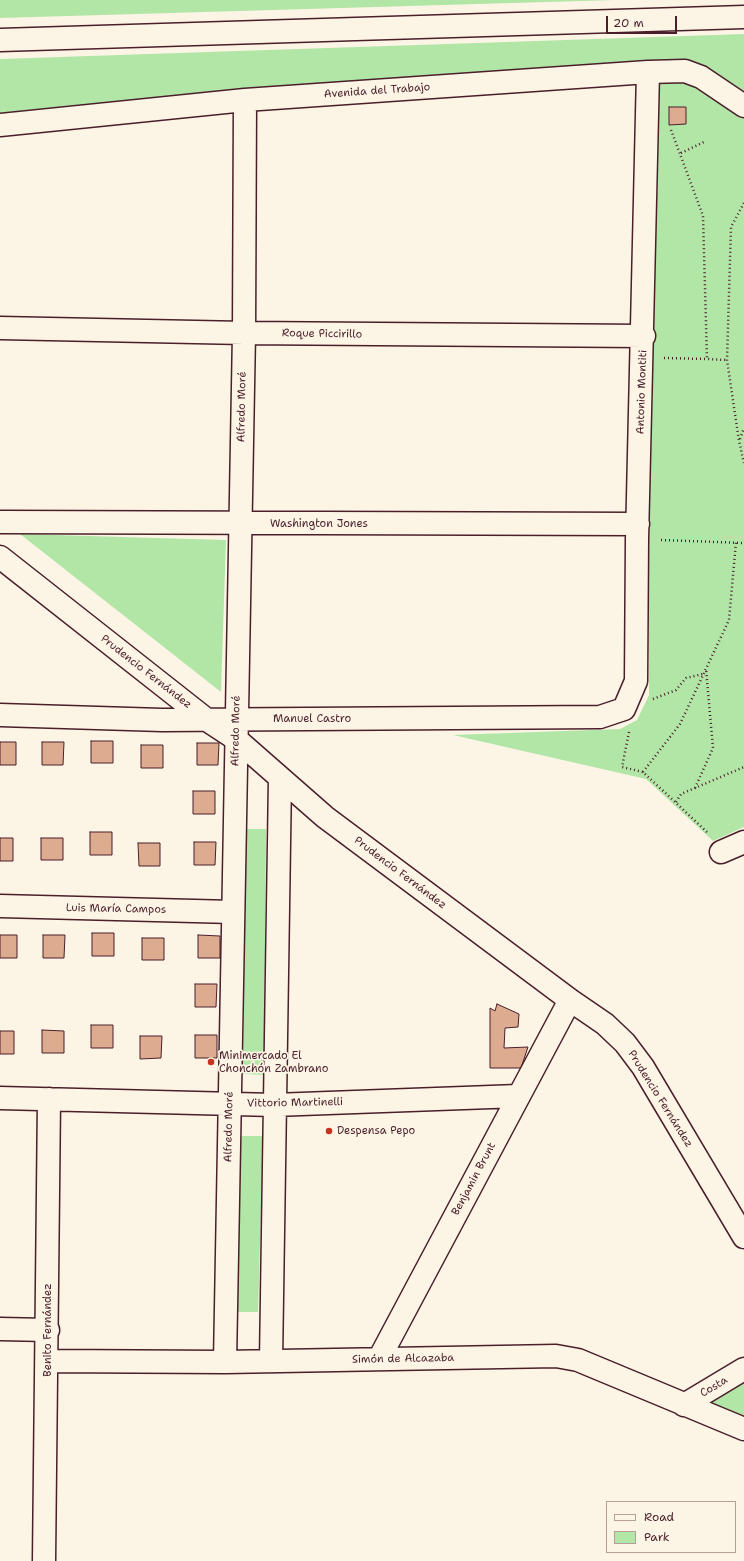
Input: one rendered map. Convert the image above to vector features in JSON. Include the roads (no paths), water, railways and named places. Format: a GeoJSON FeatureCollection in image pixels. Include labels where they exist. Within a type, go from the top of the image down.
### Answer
{"type":"FeatureCollection","features":[{"type":"Feature","properties":{"kind":"street"},"geometry":{"type":"LineString","coordinates":[[0,40],[744,17]]}},
{"type":"Feature","properties":{"kind":"street","name":"Avenida del Trabajo"},"geometry":{"type":"LineString","coordinates":[[0,125],[245,100],[648,72],[685,71],[701,76],[744,106]]}},
{"type":"Feature","properties":{"kind":"street","name":"Antonio Montiti"},"geometry":{"type":"LineString","coordinates":[[624,709],[636,681],[638,524],[644,336],[648,72]]}},
{"type":"Feature","properties":{"kind":"street","name":"Alfredo Moré"},"geometry":{"type":"LineString","coordinates":[[224,1362],[244,333],[245,100]]}},
{"type":"Feature","properties":{"kind":"street","name":"Roque Piccirillo"},"geometry":{"type":"LineString","coordinates":[[0,328],[244,333],[644,336]]}},
{"type":"Feature","properties":{"kind":"street","name":"Washington Jones"},"geometry":{"type":"LineString","coordinates":[[0,522],[638,524]]}},
{"type":"Feature","properties":{"kind":"street","name":"Prudencio Fernández"},"geometry":{"type":"LineString","coordinates":[[0,557],[207,720],[236,729],[280,778],[325,817],[570,1000],[605,1024],[625,1043],[639,1061],[744,1237]]}},
{"type":"Feature","properties":{"kind":"street","name":"Manuel Castro"},"geometry":{"type":"LineString","coordinates":[[236,729],[600,717],[624,709]]}},
{"type":"Feature","properties":{"kind":"street"},"geometry":{"type":"LineString","coordinates":[[0,714],[162,720],[207,720]]}},
{"type":"Feature","properties":{"kind":"street"},"geometry":{"type":"LineString","coordinates":[[271,1361],[280,778]]}},
{"type":"Feature","properties":{"kind":"street","name":"Luis María Campos"},"geometry":{"type":"LineString","coordinates":[[0,906],[233,912]]}},
{"type":"Feature","properties":{"kind":"street","name":"Benjamin Brunt"},"geometry":{"type":"LineString","coordinates":[[379,1360],[570,1000]]}},
{"type":"Feature","properties":{"kind":"street","name":"Vittorio Martinelli"},"geometry":{"type":"LineString","coordinates":[[0,1098],[274,1105],[518,1096]]}},
{"type":"Feature","properties":{"kind":"street","name":"Benito Fernández"},"geometry":{"type":"LineString","coordinates":[[44,1561],[48,1361],[49,1099]]}},
{"type":"Feature","properties":{"kind":"street"},"geometry":{"type":"LineString","coordinates":[[0,1329],[48,1330]]}},
{"type":"Feature","properties":{"kind":"street","name":"Simón de Alcazaba"},"geometry":{"type":"LineString","coordinates":[[48,1361],[224,1362],[556,1356],[578,1360],[744,1429]]}},
{"type":"Feature","properties":{"kind":"street","name":"Costa"},"geometry":{"type":"LineString","coordinates":[[684,1405],[744,1369]]}},
{"type":"Feature","properties":{"kind":"place","name":"Minimercado El Chonchón Zambrano"},"geometry":{"type":"Point","coordinates":[211,1062]}},
{"type":"Feature","properties":{"kind":"place","name":"Despensa Pepo"},"geometry":{"type":"Point","coordinates":[329,1131]}}]}
